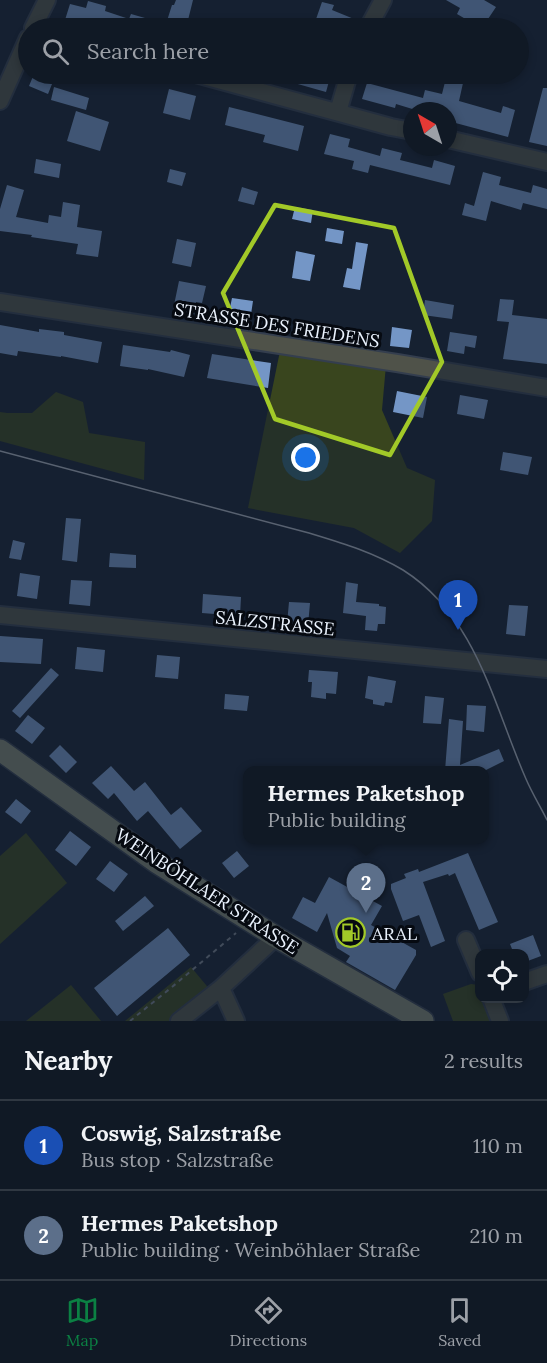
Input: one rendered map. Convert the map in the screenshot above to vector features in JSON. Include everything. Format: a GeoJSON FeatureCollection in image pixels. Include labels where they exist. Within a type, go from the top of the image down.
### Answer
{"type":"FeatureCollection","features":[{"type":"Feature","properties":{"kind":"main road","name":"WEINBÖHLAER STRASSE"},"geometry":{"type":"LineString","coordinates":[[0,750],[156,862],[276,938],[423,1021]]}},
{"type":"Feature","properties":{"kind":"street"},"geometry":{"type":"LineString","coordinates":[[38,18],[47,0]]}},
{"type":"Feature","properties":{"kind":"street"},"geometry":{"type":"LineString","coordinates":[[373,18],[383,0]]}},
{"type":"Feature","properties":{"kind":"street"},"geometry":{"type":"LineString","coordinates":[[0,101],[18,60]]}},
{"type":"Feature","properties":{"kind":"street"},"geometry":{"type":"LineString","coordinates":[[233,84],[403,129]]}},
{"type":"Feature","properties":{"kind":"street"},"geometry":{"type":"LineString","coordinates":[[338,112],[346,84]]}},
{"type":"Feature","properties":{"kind":"street"},"geometry":{"type":"LineString","coordinates":[[457,141],[547,162]]}},
{"type":"Feature","properties":{"kind":"street","name":"STRASSE DES FRIEDENS"},"geometry":{"type":"LineString","coordinates":[[0,302],[547,388]]}},
{"type":"Feature","properties":{"kind":"street","name":"SALZSTRASSE"},"geometry":{"type":"LineString","coordinates":[[0,615],[547,669]]}},
{"type":"Feature","properties":{"kind":"street"},"geometry":{"type":"LineString","coordinates":[[179,1021],[221,988],[276,938]]}},
{"type":"Feature","properties":{"kind":"street"},"geometry":{"type":"LineString","coordinates":[[466,940],[475,961]]}},
{"type":"Feature","properties":{"kind":"street"},"geometry":{"type":"LineString","coordinates":[[529,981],[547,974]]}},
{"type":"Feature","properties":{"kind":"street"},"geometry":{"type":"LineString","coordinates":[[221,988],[236,1021]]}},
{"type":"Feature","properties":{"kind":"street"},"geometry":{"type":"LineString","coordinates":[[493,1003],[500,1021]]}},
{"type":"Feature","properties":{"kind":"path"},"geometry":{"type":"LineString","coordinates":[[130,1021],[250,921]]}},
{"type":"Feature","properties":{"kind":"highlighted area"},"geometry":{"type":"Polygon","coordinates":[[[275,205],[394,228],[442,362],[390,455],[275,419],[223,293],[275,205]]]}},
{"type":"Feature","properties":{"kind":"green space"},"geometry":{"type":"Polygon","coordinates":[[[281,346],[386,365],[382,410],[407,468],[435,480],[432,521],[400,553],[354,528],[248,508],[281,346]]]}},
{"type":"Feature","properties":{"kind":"green space"},"geometry":{"type":"Polygon","coordinates":[[[56,392],[83,402],[89,433],[145,442],[144,480],[0,441],[0,412],[32,413],[56,392]]]}},
{"type":"Feature","properties":{"kind":"green space"},"geometry":{"type":"Polygon","coordinates":[[[26,833],[67,883],[0,944],[0,856],[26,833]]]}},
{"type":"Feature","properties":{"kind":"green space"},"geometry":{"type":"Polygon","coordinates":[[[191,967],[216,997],[187,1021],[125,1021],[191,967]]]}},
{"type":"Feature","properties":{"kind":"green space"},"geometry":{"type":"Polygon","coordinates":[[[475,984],[475,1003],[487,1003],[494,1021],[453,1021],[443,994],[475,984]]]}},
{"type":"Feature","properties":{"kind":"green space"},"geometry":{"type":"Polygon","coordinates":[[[71,985],[101,1021],[26,1021],[71,985]]]}},
{"type":"Feature","properties":{"kind":"building"},"geometry":{"type":"Polygon","coordinates":[[[176,0],[193,0],[188,18],[168,18],[172,5],[176,0]]]}},
{"type":"Feature","properties":{"kind":"building"},"geometry":{"type":"Polygon","coordinates":[[[446,0],[484,0],[496,7],[489,18],[464,18],[457,14],[460,8],[446,0]]]}},
{"type":"Feature","properties":{"kind":"building"},"geometry":{"type":"Polygon","coordinates":[[[88,1],[106,6],[105,11],[126,18],[66,18],[70,4],[86,8],[88,1]]]}},
{"type":"Feature","properties":{"kind":"building"},"geometry":{"type":"Polygon","coordinates":[[[322,2],[334,5],[332,10],[352,18],[316,18],[322,2]]]}},
{"type":"Feature","properties":{"kind":"building"},"geometry":{"type":"Polygon","coordinates":[[[131,14],[145,18],[129,18],[131,14]]]}},
{"type":"Feature","properties":{"kind":"building"},"geometry":{"type":"Polygon","coordinates":[[[30,84],[52,84],[48,94],[29,86],[30,84]]]}},
{"type":"Feature","properties":{"kind":"building"},"geometry":{"type":"Polygon","coordinates":[[[298,84],[328,84],[326,92],[298,84]]]}},
{"type":"Feature","properties":{"kind":"building"},"geometry":{"type":"Polygon","coordinates":[[[367,84],[423,98],[425,90],[442,94],[444,84],[463,84],[459,101],[501,113],[503,106],[515,110],[508,137],[457,123],[457,102],[403,102],[403,106],[396,104],[395,108],[362,99],[367,84]]]}},
{"type":"Feature","properties":{"kind":"building"},"geometry":{"type":"Polygon","coordinates":[[[54,87],[89,98],[86,110],[51,100],[54,87]]]}},
{"type":"Feature","properties":{"kind":"building"},"geometry":{"type":"Polygon","coordinates":[[[543,88],[547,88],[547,146],[529,142],[543,88]]]}},
{"type":"Feature","properties":{"kind":"building"},"geometry":{"type":"Polygon","coordinates":[[[169,89],[196,96],[190,120],[163,113],[169,89]]]}},
{"type":"Feature","properties":{"kind":"building"},"geometry":{"type":"Polygon","coordinates":[[[229,107],[304,126],[298,151],[263,142],[265,135],[225,125],[229,107]]]}},
{"type":"Feature","properties":{"kind":"building"},"geometry":{"type":"Polygon","coordinates":[[[76,111],[109,122],[100,151],[67,141],[76,111]]]}},
{"type":"Feature","properties":{"kind":"building"},"geometry":{"type":"Polygon","coordinates":[[[330,134],[350,139],[348,147],[380,156],[382,148],[402,153],[400,160],[432,168],[434,160],[455,166],[450,185],[370,165],[368,173],[352,169],[354,161],[324,154],[330,134]]]}},
{"type":"Feature","properties":{"kind":"building"},"geometry":{"type":"Polygon","coordinates":[[[36,159],[61,164],[59,178],[34,173],[36,159]]]}},
{"type":"Feature","properties":{"kind":"building"},"geometry":{"type":"Polygon","coordinates":[[[170,169],[186,173],[182,186],[167,182],[170,169]]]}},
{"type":"Feature","properties":{"kind":"building"},"geometry":{"type":"Polygon","coordinates":[[[483,172],[501,177],[499,185],[531,193],[533,185],[547,189],[547,209],[523,203],[521,210],[491,201],[486,221],[462,215],[465,203],[474,206],[483,172]]]}},
{"type":"Feature","properties":{"kind":"building"},"geometry":{"type":"Polygon","coordinates":[[[7,185],[24,190],[16,217],[48,223],[49,215],[61,217],[63,202],[80,205],[77,227],[102,231],[98,257],[76,254],[78,244],[0,231],[0,209],[7,185]]]}},
{"type":"Feature","properties":{"kind":"building"},"geometry":{"type":"Polygon","coordinates":[[[242,187],[258,192],[254,205],[238,201],[242,187]]]}},
{"type":"Feature","properties":{"kind":"building"},"geometry":{"type":"Polygon","coordinates":[[[295,207],[313,210],[311,223],[292,219],[295,207]]]}},
{"type":"Feature","properties":{"kind":"building"},"geometry":{"type":"Polygon","coordinates":[[[327,228],[344,231],[342,244],[325,241],[327,228]]]}},
{"type":"Feature","properties":{"kind":"building"},"geometry":{"type":"Polygon","coordinates":[[[177,239],[196,243],[191,267],[172,263],[177,239]]]}},
{"type":"Feature","properties":{"kind":"building"},"geometry":{"type":"Polygon","coordinates":[[[356,242],[368,244],[360,290],[343,287],[347,268],[352,269],[356,242]]]}},
{"type":"Feature","properties":{"kind":"building"},"geometry":{"type":"Polygon","coordinates":[[[296,251],[315,255],[310,281],[292,278],[296,251]]]}},
{"type":"Feature","properties":{"kind":"building"},"geometry":{"type":"Polygon","coordinates":[[[179,281],[206,286],[202,303],[196,302],[194,314],[173,310],[179,281]]]}},
{"type":"Feature","properties":{"kind":"building"},"geometry":{"type":"Polygon","coordinates":[[[232,298],[253,301],[250,321],[228,317],[232,298]]]}},
{"type":"Feature","properties":{"kind":"building"},"geometry":{"type":"Polygon","coordinates":[[[500,299],[514,300],[512,315],[547,319],[547,364],[503,359],[509,322],[497,321],[500,299]]]}},
{"type":"Feature","properties":{"kind":"building"},"geometry":{"type":"Polygon","coordinates":[[[425,300],[454,305],[452,319],[423,315],[425,300]]]}},
{"type":"Feature","properties":{"kind":"building"},"geometry":{"type":"Polygon","coordinates":[[[0,325],[39,332],[39,329],[64,332],[64,335],[102,342],[98,363],[18,351],[17,356],[0,353],[0,325]]]}},
{"type":"Feature","properties":{"kind":"building"},"geometry":{"type":"Polygon","coordinates":[[[392,327],[412,330],[409,348],[390,346],[392,327]]]}},
{"type":"Feature","properties":{"kind":"building"},"geometry":{"type":"Polygon","coordinates":[[[450,332],[477,336],[475,348],[465,346],[464,354],[447,351],[450,332]]]}},
{"type":"Feature","properties":{"kind":"building"},"geometry":{"type":"Polygon","coordinates":[[[123,345],[170,352],[171,350],[190,355],[184,377],[120,366],[123,345]]]}},
{"type":"Feature","properties":{"kind":"building"},"geometry":{"type":"Polygon","coordinates":[[[212,354],[271,363],[268,388],[207,378],[212,354]]]}},
{"type":"Feature","properties":{"kind":"building"},"geometry":{"type":"Polygon","coordinates":[[[397,391],[427,397],[423,418],[393,412],[397,391]]]}},
{"type":"Feature","properties":{"kind":"building"},"geometry":{"type":"Polygon","coordinates":[[[460,395],[488,400],[484,419],[457,414],[460,395]]]}},
{"type":"Feature","properties":{"kind":"building"},"geometry":{"type":"Polygon","coordinates":[[[503,452],[532,457],[528,475],[500,470],[503,452]]]}},
{"type":"Feature","properties":{"kind":"building"},"geometry":{"type":"Polygon","coordinates":[[[66,518],[81,519],[77,562],[62,560],[66,518]]]}},
{"type":"Feature","properties":{"kind":"building"},"geometry":{"type":"Polygon","coordinates":[[[13,540],[25,543],[21,560],[9,558],[13,540]]]}},
{"type":"Feature","properties":{"kind":"building"},"geometry":{"type":"Polygon","coordinates":[[[110,553],[136,555],[136,568],[109,567],[110,553]]]}},
{"type":"Feature","properties":{"kind":"building"},"geometry":{"type":"Polygon","coordinates":[[[20,573],[40,576],[37,599],[17,596],[20,573]]]}},
{"type":"Feature","properties":{"kind":"building"},"geometry":{"type":"Polygon","coordinates":[[[71,580],[92,581],[90,606],[69,604],[71,580]]]}},
{"type":"Feature","properties":{"kind":"building"},"geometry":{"type":"Polygon","coordinates":[[[346,582],[358,584],[356,602],[379,604],[379,606],[386,607],[385,624],[378,624],[377,631],[365,630],[366,616],[343,613],[346,582]]]}},
{"type":"Feature","properties":{"kind":"building"},"geometry":{"type":"Polygon","coordinates":[[[203,594],[241,597],[240,616],[202,613],[203,594]]]}},
{"type":"Feature","properties":{"kind":"building"},"geometry":{"type":"Polygon","coordinates":[[[289,602],[310,603],[308,625],[287,624],[289,602]]]}},
{"type":"Feature","properties":{"kind":"building"},"geometry":{"type":"Polygon","coordinates":[[[509,605],[528,606],[525,636],[506,634],[509,605]]]}},
{"type":"Feature","properties":{"kind":"building"},"geometry":{"type":"Polygon","coordinates":[[[0,636],[43,639],[41,664],[0,662],[0,636]]]}},
{"type":"Feature","properties":{"kind":"building"},"geometry":{"type":"Polygon","coordinates":[[[77,647],[105,650],[103,672],[75,669],[77,647]]]}},
{"type":"Feature","properties":{"kind":"building"},"geometry":{"type":"Polygon","coordinates":[[[157,655],[180,657],[178,679],[155,677],[157,655]]]}},
{"type":"Feature","properties":{"kind":"building"},"geometry":{"type":"Polygon","coordinates":[[[51,668],[59,675],[20,718],[12,711],[51,668]]]}},
{"type":"Feature","properties":{"kind":"building"},"geometry":{"type":"Polygon","coordinates":[[[309,670],[338,672],[336,694],[326,693],[326,699],[311,697],[312,682],[308,682],[309,670]]]}},
{"type":"Feature","properties":{"kind":"building"},"geometry":{"type":"Polygon","coordinates":[[[368,676],[396,681],[392,703],[385,702],[384,706],[373,704],[373,700],[365,698],[368,676]]]}},
{"type":"Feature","properties":{"kind":"building"},"geometry":{"type":"Polygon","coordinates":[[[225,694],[249,696],[247,711],[224,709],[225,694]]]}},
{"type":"Feature","properties":{"kind":"building"},"geometry":{"type":"Polygon","coordinates":[[[425,696],[444,698],[441,724],[423,723],[425,696]]]}},
{"type":"Feature","properties":{"kind":"building"},"geometry":{"type":"Polygon","coordinates":[[[467,705],[486,706],[484,732],[466,730],[467,705]]]}},
{"type":"Feature","properties":{"kind":"building"},"geometry":{"type":"Polygon","coordinates":[[[28,715],[45,728],[32,744],[15,731],[28,715]]]}},
{"type":"Feature","properties":{"kind":"building"},"geometry":{"type":"Polygon","coordinates":[[[449,719],[463,721],[460,765],[499,749],[504,761],[489,768],[489,766],[445,766],[449,719]]]}},
{"type":"Feature","properties":{"kind":"building"},"geometry":{"type":"Polygon","coordinates":[[[60,745],[77,762],[66,773],[49,756],[60,745]]]}},
{"type":"Feature","properties":{"kind":"building"},"geometry":{"type":"Polygon","coordinates":[[[111,766],[134,791],[145,782],[171,815],[181,807],[202,831],[180,849],[148,811],[137,821],[114,793],[108,799],[92,783],[111,766]]]}},
{"type":"Feature","properties":{"kind":"building"},"geometry":{"type":"Polygon","coordinates":[[[16,799],[31,811],[21,824],[5,812],[16,799]]]}},
{"type":"Feature","properties":{"kind":"building"},"geometry":{"type":"Polygon","coordinates":[[[70,831],[91,847],[76,866],[55,850],[70,831]]]}},
{"type":"Feature","properties":{"kind":"building"},"geometry":{"type":"Polygon","coordinates":[[[237,851],[249,866],[234,878],[222,863],[237,851]]]}},
{"type":"Feature","properties":{"kind":"building"},"geometry":{"type":"Polygon","coordinates":[[[468,853],[498,922],[479,930],[455,873],[423,882],[445,941],[431,947],[419,915],[403,921],[391,884],[406,878],[404,874],[418,869],[419,872],[468,853]]]}},
{"type":"Feature","properties":{"kind":"building"},"geometry":{"type":"Polygon","coordinates":[[[110,861],[128,874],[114,892],[96,879],[110,861]]]}},
{"type":"Feature","properties":{"kind":"building"},"geometry":{"type":"Polygon","coordinates":[[[329,877],[382,906],[371,925],[416,950],[416,955],[395,990],[346,962],[350,956],[337,948],[327,913],[317,932],[292,918],[303,897],[315,903],[329,877]]]}},
{"type":"Feature","properties":{"kind":"building"},"geometry":{"type":"Polygon","coordinates":[[[145,896],[154,906],[123,931],[115,921],[145,896]]]}},
{"type":"Feature","properties":{"kind":"building"},"geometry":{"type":"Polygon","coordinates":[[[168,928],[190,955],[117,1016],[94,988],[168,928]]]}},
{"type":"Feature","properties":{"kind":"building"},"geometry":{"type":"Polygon","coordinates":[[[533,935],[541,956],[529,960],[529,949],[512,949],[510,944],[533,935]]]}},
{"type":"Feature","properties":{"kind":"tram line"},"geometry":{"type":"LineString","coordinates":[[0,451],[309,533],[369,553],[403,570],[428,589],[449,612],[466,637],[492,692],[526,779],[547,820]]}},
{"type":"Feature","properties":{"kind":"place","name":"Coswig, Salzstraße"},"geometry":{"type":"Point","coordinates":[458,630]}},
{"type":"Feature","properties":{"kind":"place","name":"Hermes Paketshop"},"geometry":{"type":"Point","coordinates":[366,913]}},
{"type":"Feature","properties":{"kind":"place","name":"ARAL"},"geometry":{"type":"Point","coordinates":[351,933]}}]}
